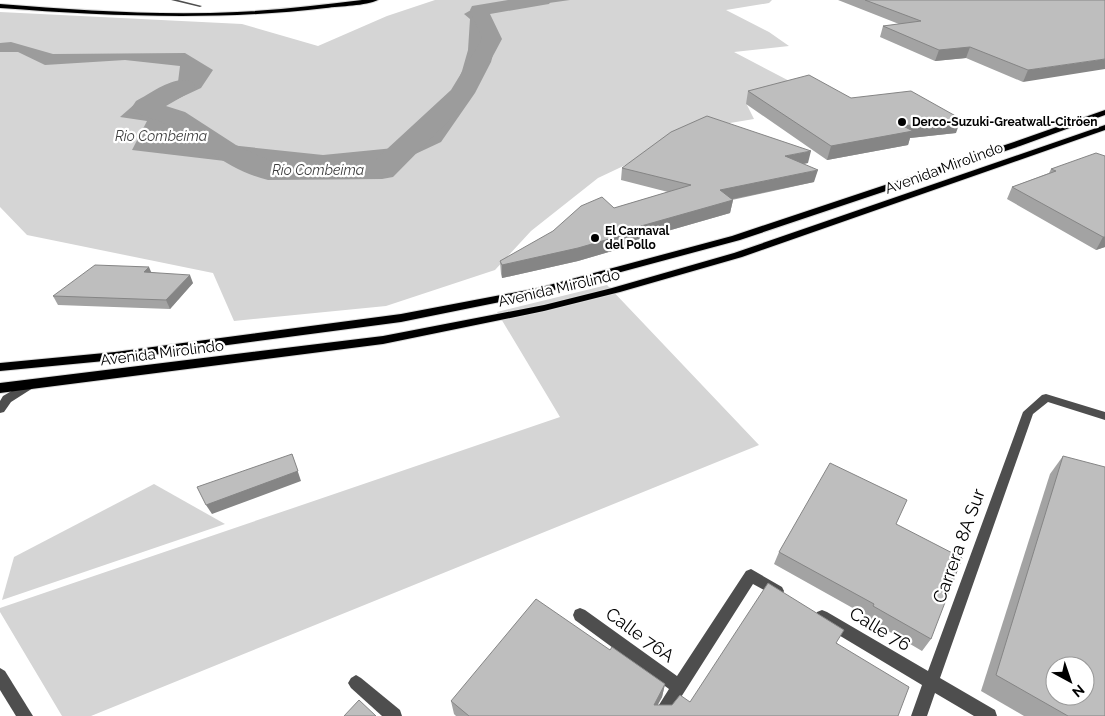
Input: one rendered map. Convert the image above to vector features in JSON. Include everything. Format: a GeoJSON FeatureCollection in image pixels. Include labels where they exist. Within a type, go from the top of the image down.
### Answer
{"type":"FeatureCollection","features":[{"type":"Feature","properties":{"kind":"highway"},"geometry":{"type":"LineString","coordinates":[[2,0],[34,1]]}},
{"type":"Feature","properties":{"kind":"highway"},"geometry":{"type":"LineString","coordinates":[[244,6],[342,0]]}},
{"type":"Feature","properties":{"kind":"highway"},"geometry":{"type":"LineString","coordinates":[[0,6],[100,13],[235,14],[318,8],[375,0]]}},
{"type":"Feature","properties":{"kind":"highway"},"geometry":{"type":"LineString","coordinates":[[173,3],[209,6]]}},
{"type":"Feature","properties":{"kind":"main road","name":"Avenida Mirolindo"},"geometry":{"type":"LineString","coordinates":[[0,367],[114,356],[401,318],[539,291],[736,238],[1017,144],[1105,112]]}},
{"type":"Feature","properties":{"kind":"main road","name":"Avenida Mirolindo"},"geometry":{"type":"LineString","coordinates":[[0,388],[382,340],[544,308],[616,290],[738,255],[1105,127]]}},
{"type":"Feature","properties":{"kind":"street"},"geometry":{"type":"LineString","coordinates":[[0,409],[7,399],[28,385]]}},
{"type":"Feature","properties":{"kind":"street","name":"Carrera 8A Sur"},"geometry":{"type":"LineString","coordinates":[[919,716],[1028,412],[1046,398],[1105,416]]}},
{"type":"Feature","properties":{"kind":"street"},"geometry":{"type":"LineString","coordinates":[[660,716],[751,575],[794,600]]}},
{"type":"Feature","properties":{"kind":"street","name":"Calle 76"},"geometry":{"type":"LineString","coordinates":[[811,610],[989,716]]}},
{"type":"Feature","properties":{"kind":"street","name":"Calle 76A"},"geometry":{"type":"LineString","coordinates":[[580,615],[678,686]]}},
{"type":"Feature","properties":{"kind":"street"},"geometry":{"type":"LineString","coordinates":[[0,676],[23,715]]}},
{"type":"Feature","properties":{"kind":"street"},"geometry":{"type":"LineString","coordinates":[[356,683],[394,716]]}},
{"type":"Feature","properties":{"kind":"shaded area"},"geometry":{"type":"Polygon","coordinates":[[[435,0],[772,0],[769,3],[726,10],[769,32],[789,46],[734,52],[799,86],[746,103],[754,119],[706,127],[598,178],[531,231],[495,270],[386,306],[234,321],[213,273],[27,235],[0,207],[0,12],[242,24],[318,46],[387,16],[435,0]]]}},
{"type":"Feature","properties":{"kind":"shaded area"},"geometry":{"type":"Polygon","coordinates":[[[607,285],[759,445],[91,716],[62,716],[0,612],[0,608],[560,417],[497,312],[607,285]]]}},
{"type":"Feature","properties":{"kind":"shaded area"},"geometry":{"type":"Polygon","coordinates":[[[154,484],[225,524],[2,600],[14,557],[154,484]]]}},
{"type":"Feature","properties":{"kind":"water","name":"Rio Combeima"},"geometry":{"type":"Polygon","coordinates":[[[538,0],[570,0],[486,12],[494,24],[497,39],[491,62],[475,93],[441,142],[394,164],[305,177],[225,161],[132,150],[147,121],[120,117],[136,103],[178,82],[180,66],[125,60],[45,65],[18,52],[0,52],[0,43],[11,42],[53,54],[185,53],[213,70],[201,88],[158,108],[192,141],[323,155],[394,148],[442,120],[462,71],[468,50],[470,19],[464,14],[471,10],[528,4],[538,0]]]}},
{"type":"Feature","properties":{"kind":"building"},"geometry":{"type":"Polygon","coordinates":[[[865,0],[1105,0],[1105,59],[1028,70],[970,47],[939,50],[883,26],[921,21],[865,0]]]}},
{"type":"Feature","properties":{"kind":"building"},"geometry":{"type":"Polygon","coordinates":[[[809,75],[851,98],[911,91],[961,119],[903,126],[913,131],[831,146],[748,91],[809,75]]]}},
{"type":"Feature","properties":{"kind":"building"},"geometry":{"type":"Polygon","coordinates":[[[707,116],[811,151],[785,156],[818,170],[720,190],[733,200],[634,228],[637,231],[578,248],[502,265],[500,261],[553,231],[581,206],[602,197],[614,208],[691,185],[622,168],[671,132],[707,116]]]}},
{"type":"Feature","properties":{"kind":"building"},"geometry":{"type":"Polygon","coordinates":[[[1096,153],[1105,156],[1105,237],[1012,187],[1056,171],[1051,169],[1096,153]]]}},
{"type":"Feature","properties":{"kind":"building"},"geometry":{"type":"Polygon","coordinates":[[[95,265],[149,267],[144,272],[190,275],[166,300],[53,296],[95,265]]]}},
{"type":"Feature","properties":{"kind":"building"},"geometry":{"type":"Polygon","coordinates":[[[292,454],[298,471],[206,505],[197,487],[292,454]]]}},
{"type":"Feature","properties":{"kind":"building"},"geometry":{"type":"Polygon","coordinates":[[[1063,456],[1105,467],[1105,716],[1068,716],[1050,706],[1095,706],[1095,656],[1045,656],[1045,703],[996,675],[1063,456]]]}},
{"type":"Feature","properties":{"kind":"building"},"geometry":{"type":"Polygon","coordinates":[[[830,463],[907,500],[896,524],[962,558],[931,639],[873,606],[874,604],[779,552],[830,463]]]}},
{"type":"Feature","properties":{"kind":"building"},"geometry":{"type":"Polygon","coordinates":[[[768,583],[844,630],[836,643],[909,687],[898,716],[469,716],[451,701],[536,599],[610,650],[612,647],[665,684],[654,705],[672,705],[680,695],[690,702],[768,583]]]}},
{"type":"Feature","properties":{"kind":"building"},"geometry":{"type":"Polygon","coordinates":[[[359,700],[376,716],[344,716],[359,700]]]}},
{"type":"Feature","properties":{"kind":"waterway","name":"Río Combeima"},"geometry":{"type":"LineString","coordinates":[[183,86],[145,107],[175,118],[226,151],[268,171],[382,170],[461,94],[492,39],[479,10],[543,0]]}},
{"type":"Feature","properties":{"kind":"place","name":"Derco-Suzuki-Greatwall-Citröen"},"geometry":{"type":"Point","coordinates":[902,122]}},
{"type":"Feature","properties":{"kind":"place","name":"El Carnaval del Pollo"},"geometry":{"type":"Point","coordinates":[595,238]}}]}
